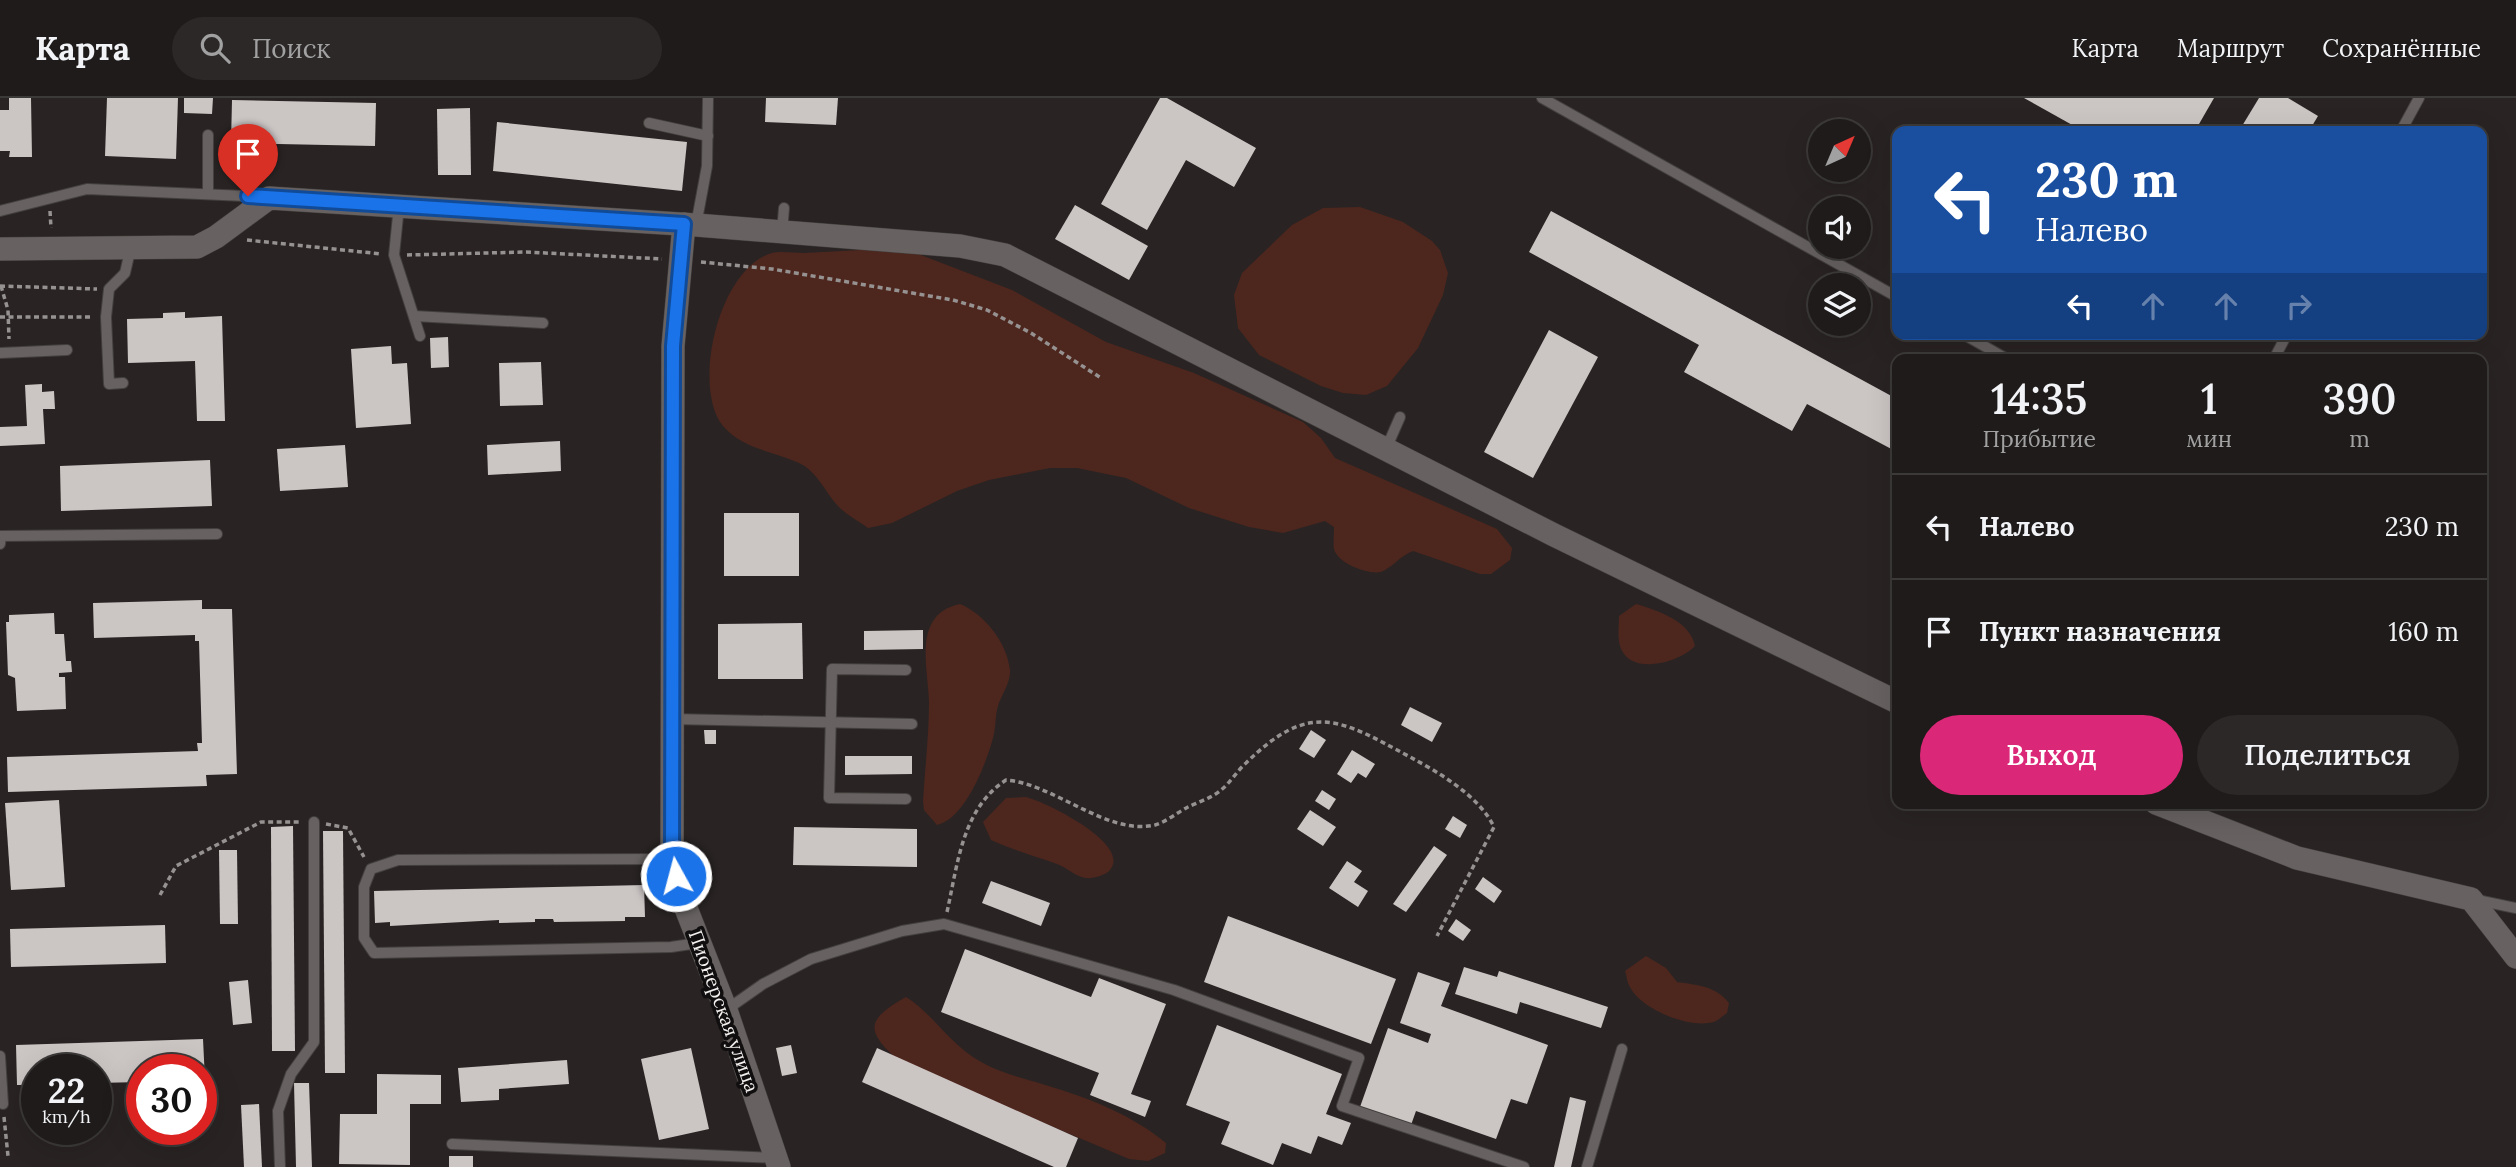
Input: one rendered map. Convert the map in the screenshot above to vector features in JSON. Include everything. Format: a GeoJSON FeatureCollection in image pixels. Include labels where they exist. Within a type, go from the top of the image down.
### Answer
{"type":"FeatureCollection","features":[{"type":"Feature","properties":{"kind":"street"},"geometry":{"type":"LineString","coordinates":[[0,249],[197,247],[216,237],[268,198],[782,232],[960,246],[1005,255],[1554,535],[1892,700]]}},
{"type":"Feature","properties":{"kind":"street","name":"Пионерская улица"},"geometry":{"type":"LineString","coordinates":[[690,225],[680,260],[673,346],[672,859],[698,943],[726,1010],[778,1162]]}},
{"type":"Feature","properties":{"kind":"street"},"geometry":{"type":"LineString","coordinates":[[2171,809],[2297,858],[2471,899],[2516,957]]}},
{"type":"Feature","properties":{"kind":"lane"},"geometry":{"type":"LineString","coordinates":[[690,225],[707,166],[708,98]]}},
{"type":"Feature","properties":{"kind":"lane"},"geometry":{"type":"LineString","coordinates":[[1542,98],[1892,294]]}},
{"type":"Feature","properties":{"kind":"lane"},"geometry":{"type":"LineString","coordinates":[[2404,126],[2419,98]]}},
{"type":"Feature","properties":{"kind":"lane"},"geometry":{"type":"LineString","coordinates":[[649,123],[708,136]]}},
{"type":"Feature","properties":{"kind":"lane"},"geometry":{"type":"LineString","coordinates":[[208,135],[208,194]]}},
{"type":"Feature","properties":{"kind":"lane"},"geometry":{"type":"LineString","coordinates":[[0,211],[88,189],[268,198]]}},
{"type":"Feature","properties":{"kind":"lane"},"geometry":{"type":"LineString","coordinates":[[399,206],[394,255],[419,336]]}},
{"type":"Feature","properties":{"kind":"lane"},"geometry":{"type":"LineString","coordinates":[[782,232],[784,208]]}},
{"type":"Feature","properties":{"kind":"lane"},"geometry":{"type":"LineString","coordinates":[[123,383],[109,384],[106,317],[109,289],[125,273],[131,247]]}},
{"type":"Feature","properties":{"kind":"lane"},"geometry":{"type":"LineString","coordinates":[[414,316],[543,323]]}},
{"type":"Feature","properties":{"kind":"lane"},"geometry":{"type":"LineString","coordinates":[[1974,340],[1998,354]]}},
{"type":"Feature","properties":{"kind":"lane"},"geometry":{"type":"LineString","coordinates":[[5,353],[67,350]]}},
{"type":"Feature","properties":{"kind":"lane"},"geometry":{"type":"LineString","coordinates":[[1386,449],[1400,417]]}},
{"type":"Feature","properties":{"kind":"lane"},"geometry":{"type":"LineString","coordinates":[[0,544],[1,536],[217,534]]}},
{"type":"Feature","properties":{"kind":"lane"},"geometry":{"type":"LineString","coordinates":[[906,670],[832,669],[829,798],[906,799]]}},
{"type":"Feature","properties":{"kind":"lane"},"geometry":{"type":"LineString","coordinates":[[672,719],[912,724]]}},
{"type":"Feature","properties":{"kind":"lane"},"geometry":{"type":"LineString","coordinates":[[280,1167],[278,1111],[291,1074],[314,1042],[314,822]]}},
{"type":"Feature","properties":{"kind":"lane"},"geometry":{"type":"LineString","coordinates":[[672,859],[398,860],[371,869],[363,887],[364,938],[374,953],[671,947],[698,943]]}},
{"type":"Feature","properties":{"kind":"lane"},"geometry":{"type":"LineString","coordinates":[[2471,899],[2516,908]]}},
{"type":"Feature","properties":{"kind":"lane"},"geometry":{"type":"LineString","coordinates":[[726,1010],[763,984],[811,959],[902,932],[944,924],[1174,990],[1359,1058],[1342,1106],[1524,1167]]}},
{"type":"Feature","properties":{"kind":"lane"},"geometry":{"type":"LineString","coordinates":[[1587,1167],[1622,1049]]}},
{"type":"Feature","properties":{"kind":"lane"},"geometry":{"type":"LineString","coordinates":[[0,1056],[3,1104]]}},
{"type":"Feature","properties":{"kind":"lane"},"geometry":{"type":"LineString","coordinates":[[452,1144],[778,1162]]}},
{"type":"Feature","properties":{"kind":"path"},"geometry":{"type":"LineString","coordinates":[[49,198],[51,247]]}},
{"type":"Feature","properties":{"kind":"path"},"geometry":{"type":"LineString","coordinates":[[216,237],[394,255],[526,253],[680,260],[772,269],[953,300],[987,310],[1031,333],[1101,378]]}},
{"type":"Feature","properties":{"kind":"path"},"geometry":{"type":"LineString","coordinates":[[5,353],[8,317],[1,286],[109,289]]}},
{"type":"Feature","properties":{"kind":"path"},"geometry":{"type":"LineString","coordinates":[[0,317],[106,317]]}},
{"type":"Feature","properties":{"kind":"path"},"geometry":{"type":"LineString","coordinates":[[944,924],[968,824],[981,801],[1006,779],[1028,781],[1099,817],[1133,825],[1156,825],[1220,791],[1268,742],[1297,724],[1324,720],[1361,731],[1423,764],[1486,810],[1494,827],[1437,936]]}},
{"type":"Feature","properties":{"kind":"path"},"geometry":{"type":"LineString","coordinates":[[160,895],[176,866],[261,822],[314,822],[348,828],[371,869]]}},
{"type":"Feature","properties":{"kind":"path"},"geometry":{"type":"LineString","coordinates":[[6,1132],[8,1156]]}},
{"type":"Feature","properties":{"kind":"shaded area"},"geometry":{"type":"Polygon","coordinates":[[[1360,207],[1403,222],[1432,241],[1440,250],[1448,273],[1443,295],[1418,348],[1387,386],[1366,395],[1343,393],[1321,386],[1259,355],[1238,328],[1234,295],[1242,273],[1292,225],[1323,208],[1360,207]]]}},
{"type":"Feature","properties":{"kind":"shaded area"},"geometry":{"type":"Polygon","coordinates":[[[879,249],[913,252],[1012,290],[1106,342],[1194,373],[1303,422],[1321,438],[1335,458],[1497,529],[1512,548],[1510,560],[1491,574],[1480,574],[1413,551],[1381,572],[1369,572],[1354,567],[1336,554],[1334,527],[1325,521],[1283,533],[1249,527],[1189,508],[1126,478],[1077,468],[1050,468],[989,480],[957,491],[892,523],[868,528],[841,509],[816,476],[805,467],[749,445],[723,426],[714,408],[710,358],[725,304],[737,281],[753,263],[776,252],[879,249]]]}},
{"type":"Feature","properties":{"kind":"shaded area"},"geometry":{"type":"Polygon","coordinates":[[[960,604],[978,615],[993,630],[1004,649],[1010,674],[998,706],[993,738],[980,775],[957,813],[937,825],[924,810],[923,801],[929,714],[926,644],[935,619],[945,610],[960,604]]]}},
{"type":"Feature","properties":{"kind":"shaded area"},"geometry":{"type":"Polygon","coordinates":[[[1636,604],[1672,618],[1687,630],[1695,646],[1680,656],[1660,663],[1639,663],[1631,660],[1620,645],[1619,616],[1636,604]]]}},
{"type":"Feature","properties":{"kind":"shaded area"},"geometry":{"type":"Polygon","coordinates":[[[1026,797],[1067,815],[1098,837],[1109,848],[1114,860],[1110,870],[1096,877],[1082,877],[1057,864],[991,840],[983,822],[1006,798],[1026,797]]]}},
{"type":"Feature","properties":{"kind":"shaded area"},"geometry":{"type":"Polygon","coordinates":[[[1646,956],[1666,968],[1677,982],[1706,987],[1724,997],[1729,1003],[1727,1013],[1713,1022],[1691,1023],[1655,1010],[1644,1003],[1629,985],[1625,971],[1646,956]]]}},
{"type":"Feature","properties":{"kind":"shaded area"},"geometry":{"type":"Polygon","coordinates":[[[906,997],[971,1056],[1009,1074],[1114,1110],[1166,1143],[1165,1153],[1148,1161],[1129,1159],[900,1062],[881,1043],[874,1027],[882,1013],[906,997]]]}},
{"type":"Feature","properties":{"kind":"building"},"geometry":{"type":"Polygon","coordinates":[[[9,98],[31,98],[32,157],[9,157],[10,151],[0,151],[0,110],[9,110],[9,98]]]}},
{"type":"Feature","properties":{"kind":"building"},"geometry":{"type":"Polygon","coordinates":[[[107,98],[178,98],[176,159],[105,156],[107,98]]]}},
{"type":"Feature","properties":{"kind":"building"},"geometry":{"type":"Polygon","coordinates":[[[184,98],[213,98],[212,114],[184,113],[184,98]]]}},
{"type":"Feature","properties":{"kind":"building"},"geometry":{"type":"Polygon","coordinates":[[[766,98],[838,98],[836,125],[765,122],[766,98]]]}},
{"type":"Feature","properties":{"kind":"building"},"geometry":{"type":"Polygon","coordinates":[[[1160,98],[1167,98],[1256,148],[1234,187],[1186,160],[1147,230],[1101,204],[1160,98]]]}},
{"type":"Feature","properties":{"kind":"building"},"geometry":{"type":"Polygon","coordinates":[[[2024,98],[2214,98],[2198,126],[2074,126],[2024,98]]]}},
{"type":"Feature","properties":{"kind":"building"},"geometry":{"type":"Polygon","coordinates":[[[2259,98],[2288,98],[2318,116],[2312,126],[2242,126],[2259,98]]]}},
{"type":"Feature","properties":{"kind":"building"},"geometry":{"type":"Polygon","coordinates":[[[232,100],[376,103],[375,146],[231,143],[232,100]]]}},
{"type":"Feature","properties":{"kind":"building"},"geometry":{"type":"Polygon","coordinates":[[[470,108],[471,175],[438,175],[437,109],[470,108]]]}},
{"type":"Feature","properties":{"kind":"building"},"geometry":{"type":"Polygon","coordinates":[[[497,122],[687,142],[682,191],[493,171],[497,122]]]}},
{"type":"Feature","properties":{"kind":"building"},"geometry":{"type":"Polygon","coordinates":[[[1075,205],[1148,246],[1129,280],[1055,239],[1075,205]]]}},
{"type":"Feature","properties":{"kind":"building"},"geometry":{"type":"Polygon","coordinates":[[[1551,211],[1892,396],[1892,449],[1807,404],[1792,431],[1684,372],[1699,345],[1529,252],[1551,211]]]}},
{"type":"Feature","properties":{"kind":"building"},"geometry":{"type":"Polygon","coordinates":[[[185,312],[185,318],[222,316],[225,421],[197,421],[195,361],[128,363],[127,319],[163,318],[163,313],[185,312]]]}},
{"type":"Feature","properties":{"kind":"building"},"geometry":{"type":"Polygon","coordinates":[[[1549,330],[1598,357],[1533,478],[1484,452],[1549,330]]]}},
{"type":"Feature","properties":{"kind":"building"},"geometry":{"type":"Polygon","coordinates":[[[448,337],[449,367],[431,368],[430,338],[448,337]]]}},
{"type":"Feature","properties":{"kind":"building"},"geometry":{"type":"Polygon","coordinates":[[[391,346],[392,364],[407,363],[411,424],[356,428],[351,349],[391,346]]]}},
{"type":"Feature","properties":{"kind":"building"},"geometry":{"type":"Polygon","coordinates":[[[541,362],[543,405],[500,406],[499,363],[541,362]]]}},
{"type":"Feature","properties":{"kind":"building"},"geometry":{"type":"Polygon","coordinates":[[[42,384],[42,392],[54,391],[55,409],[43,409],[45,444],[0,446],[0,427],[27,426],[25,385],[42,384]]]}},
{"type":"Feature","properties":{"kind":"building"},"geometry":{"type":"Polygon","coordinates":[[[560,441],[561,471],[488,475],[487,445],[560,441]]]}},
{"type":"Feature","properties":{"kind":"building"},"geometry":{"type":"Polygon","coordinates":[[[345,445],[348,487],[280,491],[277,449],[345,445]]]}},
{"type":"Feature","properties":{"kind":"building"},"geometry":{"type":"Polygon","coordinates":[[[210,460],[212,506],[61,511],[60,466],[210,460]]]}},
{"type":"Feature","properties":{"kind":"building"},"geometry":{"type":"Polygon","coordinates":[[[724,513],[799,513],[799,576],[724,576],[724,513]]]}},
{"type":"Feature","properties":{"kind":"building"},"geometry":{"type":"Polygon","coordinates":[[[202,600],[202,609],[232,609],[237,774],[206,775],[207,786],[8,792],[7,757],[198,751],[197,743],[202,743],[199,641],[195,641],[195,635],[94,638],[93,603],[202,600]]]}},
{"type":"Feature","properties":{"kind":"building"},"geometry":{"type":"Polygon","coordinates":[[[54,613],[55,634],[64,634],[66,661],[71,661],[72,672],[59,673],[59,677],[65,677],[66,709],[17,711],[15,678],[8,675],[6,622],[9,622],[9,615],[54,613]]]}},
{"type":"Feature","properties":{"kind":"building"},"geometry":{"type":"Polygon","coordinates":[[[802,623],[803,679],[718,679],[718,624],[802,623]]]}},
{"type":"Feature","properties":{"kind":"building"},"geometry":{"type":"Polygon","coordinates":[[[923,630],[923,649],[864,650],[864,631],[923,630]]]}},
{"type":"Feature","properties":{"kind":"building"},"geometry":{"type":"Polygon","coordinates":[[[1410,707],[1442,723],[1432,742],[1401,725],[1410,707]]]}},
{"type":"Feature","properties":{"kind":"building"},"geometry":{"type":"Polygon","coordinates":[[[704,730],[716,730],[716,744],[705,744],[704,730]]]}},
{"type":"Feature","properties":{"kind":"building"},"geometry":{"type":"Polygon","coordinates":[[[1311,730],[1326,740],[1314,758],[1299,749],[1311,730]]]}},
{"type":"Feature","properties":{"kind":"building"},"geometry":{"type":"Polygon","coordinates":[[[1352,750],[1375,764],[1366,778],[1358,773],[1351,783],[1337,774],[1352,750]]]}},
{"type":"Feature","properties":{"kind":"building"},"geometry":{"type":"Polygon","coordinates":[[[845,756],[912,756],[912,774],[845,775],[845,756]]]}},
{"type":"Feature","properties":{"kind":"building"},"geometry":{"type":"Polygon","coordinates":[[[1322,790],[1336,799],[1329,810],[1315,801],[1322,790]]]}},
{"type":"Feature","properties":{"kind":"building"},"geometry":{"type":"Polygon","coordinates":[[[59,800],[65,887],[11,890],[5,803],[59,800]]]}},
{"type":"Feature","properties":{"kind":"building"},"geometry":{"type":"Polygon","coordinates":[[[1310,810],[1336,827],[1323,846],[1297,829],[1310,810]]]}},
{"type":"Feature","properties":{"kind":"building"},"geometry":{"type":"Polygon","coordinates":[[[1453,816],[1467,825],[1460,838],[1445,829],[1453,816]]]}},
{"type":"Feature","properties":{"kind":"building"},"geometry":{"type":"Polygon","coordinates":[[[293,826],[295,1051],[272,1051],[271,827],[293,826]]]}},
{"type":"Feature","properties":{"kind":"building"},"geometry":{"type":"Polygon","coordinates":[[[794,827],[917,829],[917,867],[793,865],[794,827]]]}},
{"type":"Feature","properties":{"kind":"building"},"geometry":{"type":"Polygon","coordinates":[[[323,831],[343,831],[345,1073],[325,1073],[323,831]]]}},
{"type":"Feature","properties":{"kind":"building"},"geometry":{"type":"Polygon","coordinates":[[[1434,846],[1447,855],[1406,912],[1393,904],[1434,846]]]}},
{"type":"Feature","properties":{"kind":"building"},"geometry":{"type":"Polygon","coordinates":[[[219,850],[237,850],[238,924],[220,924],[219,850]]]}},
{"type":"Feature","properties":{"kind":"building"},"geometry":{"type":"Polygon","coordinates":[[[1347,861],[1362,871],[1354,882],[1368,891],[1358,907],[1329,888],[1347,861]]]}},
{"type":"Feature","properties":{"kind":"building"},"geometry":{"type":"Polygon","coordinates":[[[1483,877],[1502,891],[1494,903],[1475,889],[1483,877]]]}},
{"type":"Feature","properties":{"kind":"building"},"geometry":{"type":"Polygon","coordinates":[[[991,881],[1050,903],[1041,926],[982,903],[991,881]]]}},
{"type":"Feature","properties":{"kind":"building"},"geometry":{"type":"Polygon","coordinates":[[[644,885],[645,917],[625,917],[625,921],[554,922],[553,919],[535,919],[535,922],[499,923],[499,920],[390,926],[390,922],[375,923],[374,891],[644,885]]]}},
{"type":"Feature","properties":{"kind":"building"},"geometry":{"type":"Polygon","coordinates":[[[1228,916],[1396,979],[1371,1044],[1204,982],[1228,916]]]}},
{"type":"Feature","properties":{"kind":"building"},"geometry":{"type":"Polygon","coordinates":[[[1456,919],[1471,930],[1463,941],[1448,931],[1456,919]]]}},
{"type":"Feature","properties":{"kind":"building"},"geometry":{"type":"Polygon","coordinates":[[[165,925],[166,963],[11,967],[10,929],[165,925]]]}},
{"type":"Feature","properties":{"kind":"building"},"geometry":{"type":"Polygon","coordinates":[[[965,949],[1091,997],[1099,978],[1166,1004],[1131,1094],[1151,1101],[1145,1117],[1090,1095],[1099,1073],[941,1012],[965,949]]]}},
{"type":"Feature","properties":{"kind":"building"},"geometry":{"type":"Polygon","coordinates":[[[1464,967],[1497,977],[1499,971],[1608,1007],[1601,1028],[1520,1002],[1517,1014],[1455,994],[1464,967]]]}},
{"type":"Feature","properties":{"kind":"building"},"geometry":{"type":"Polygon","coordinates":[[[1418,972],[1450,983],[1441,1006],[1548,1045],[1527,1104],[1511,1099],[1496,1139],[1416,1111],[1411,1125],[1360,1107],[1388,1028],[1428,1043],[1431,1034],[1400,1023],[1418,972]]]}},
{"type":"Feature","properties":{"kind":"building"},"geometry":{"type":"Polygon","coordinates":[[[248,980],[252,1023],[233,1025],[229,982],[248,980]]]}},
{"type":"Feature","properties":{"kind":"building"},"geometry":{"type":"Polygon","coordinates":[[[1217,1025],[1342,1074],[1326,1114],[1351,1123],[1342,1145],[1318,1136],[1311,1154],[1282,1143],[1273,1165],[1221,1144],[1230,1122],[1186,1105],[1217,1025]]]}},
{"type":"Feature","properties":{"kind":"building"},"geometry":{"type":"Polygon","coordinates":[[[203,1039],[204,1054],[126,1054],[126,1082],[112,1083],[112,1054],[21,1054],[21,1085],[17,1085],[16,1045],[203,1039]]]}},
{"type":"Feature","properties":{"kind":"building"},"geometry":{"type":"Polygon","coordinates":[[[791,1045],[797,1073],[782,1076],[776,1048],[791,1045]]]}},
{"type":"Feature","properties":{"kind":"building"},"geometry":{"type":"Polygon","coordinates":[[[691,1048],[709,1129],[659,1140],[641,1059],[691,1048]]]}},
{"type":"Feature","properties":{"kind":"building"},"geometry":{"type":"Polygon","coordinates":[[[877,1048],[1078,1138],[1066,1167],[1054,1167],[862,1082],[877,1048]]]}},
{"type":"Feature","properties":{"kind":"building"},"geometry":{"type":"Polygon","coordinates":[[[567,1060],[569,1084],[499,1089],[499,1100],[461,1102],[458,1068],[567,1060]]]}},
{"type":"Feature","properties":{"kind":"building"},"geometry":{"type":"Polygon","coordinates":[[[377,1074],[441,1075],[441,1104],[410,1104],[410,1165],[339,1164],[340,1114],[377,1114],[377,1074]]]}},
{"type":"Feature","properties":{"kind":"building"},"geometry":{"type":"Polygon","coordinates":[[[294,1083],[309,1083],[312,1167],[296,1167],[294,1083]]]}},
{"type":"Feature","properties":{"kind":"building"},"geometry":{"type":"Polygon","coordinates":[[[1570,1097],[1586,1101],[1571,1167],[1554,1167],[1570,1097]]]}},
{"type":"Feature","properties":{"kind":"building"},"geometry":{"type":"Polygon","coordinates":[[[259,1104],[262,1167],[244,1167],[241,1105],[259,1104]]]}},
{"type":"Feature","properties":{"kind":"building"},"geometry":{"type":"Polygon","coordinates":[[[449,1156],[473,1156],[473,1167],[449,1167],[449,1156]]]}},
{"type":"Feature","properties":{"kind":"route"},"geometry":{"type":"LineString","coordinates":[[248,196],[684,224],[673,346],[672,859],[676,876]]}}]}
